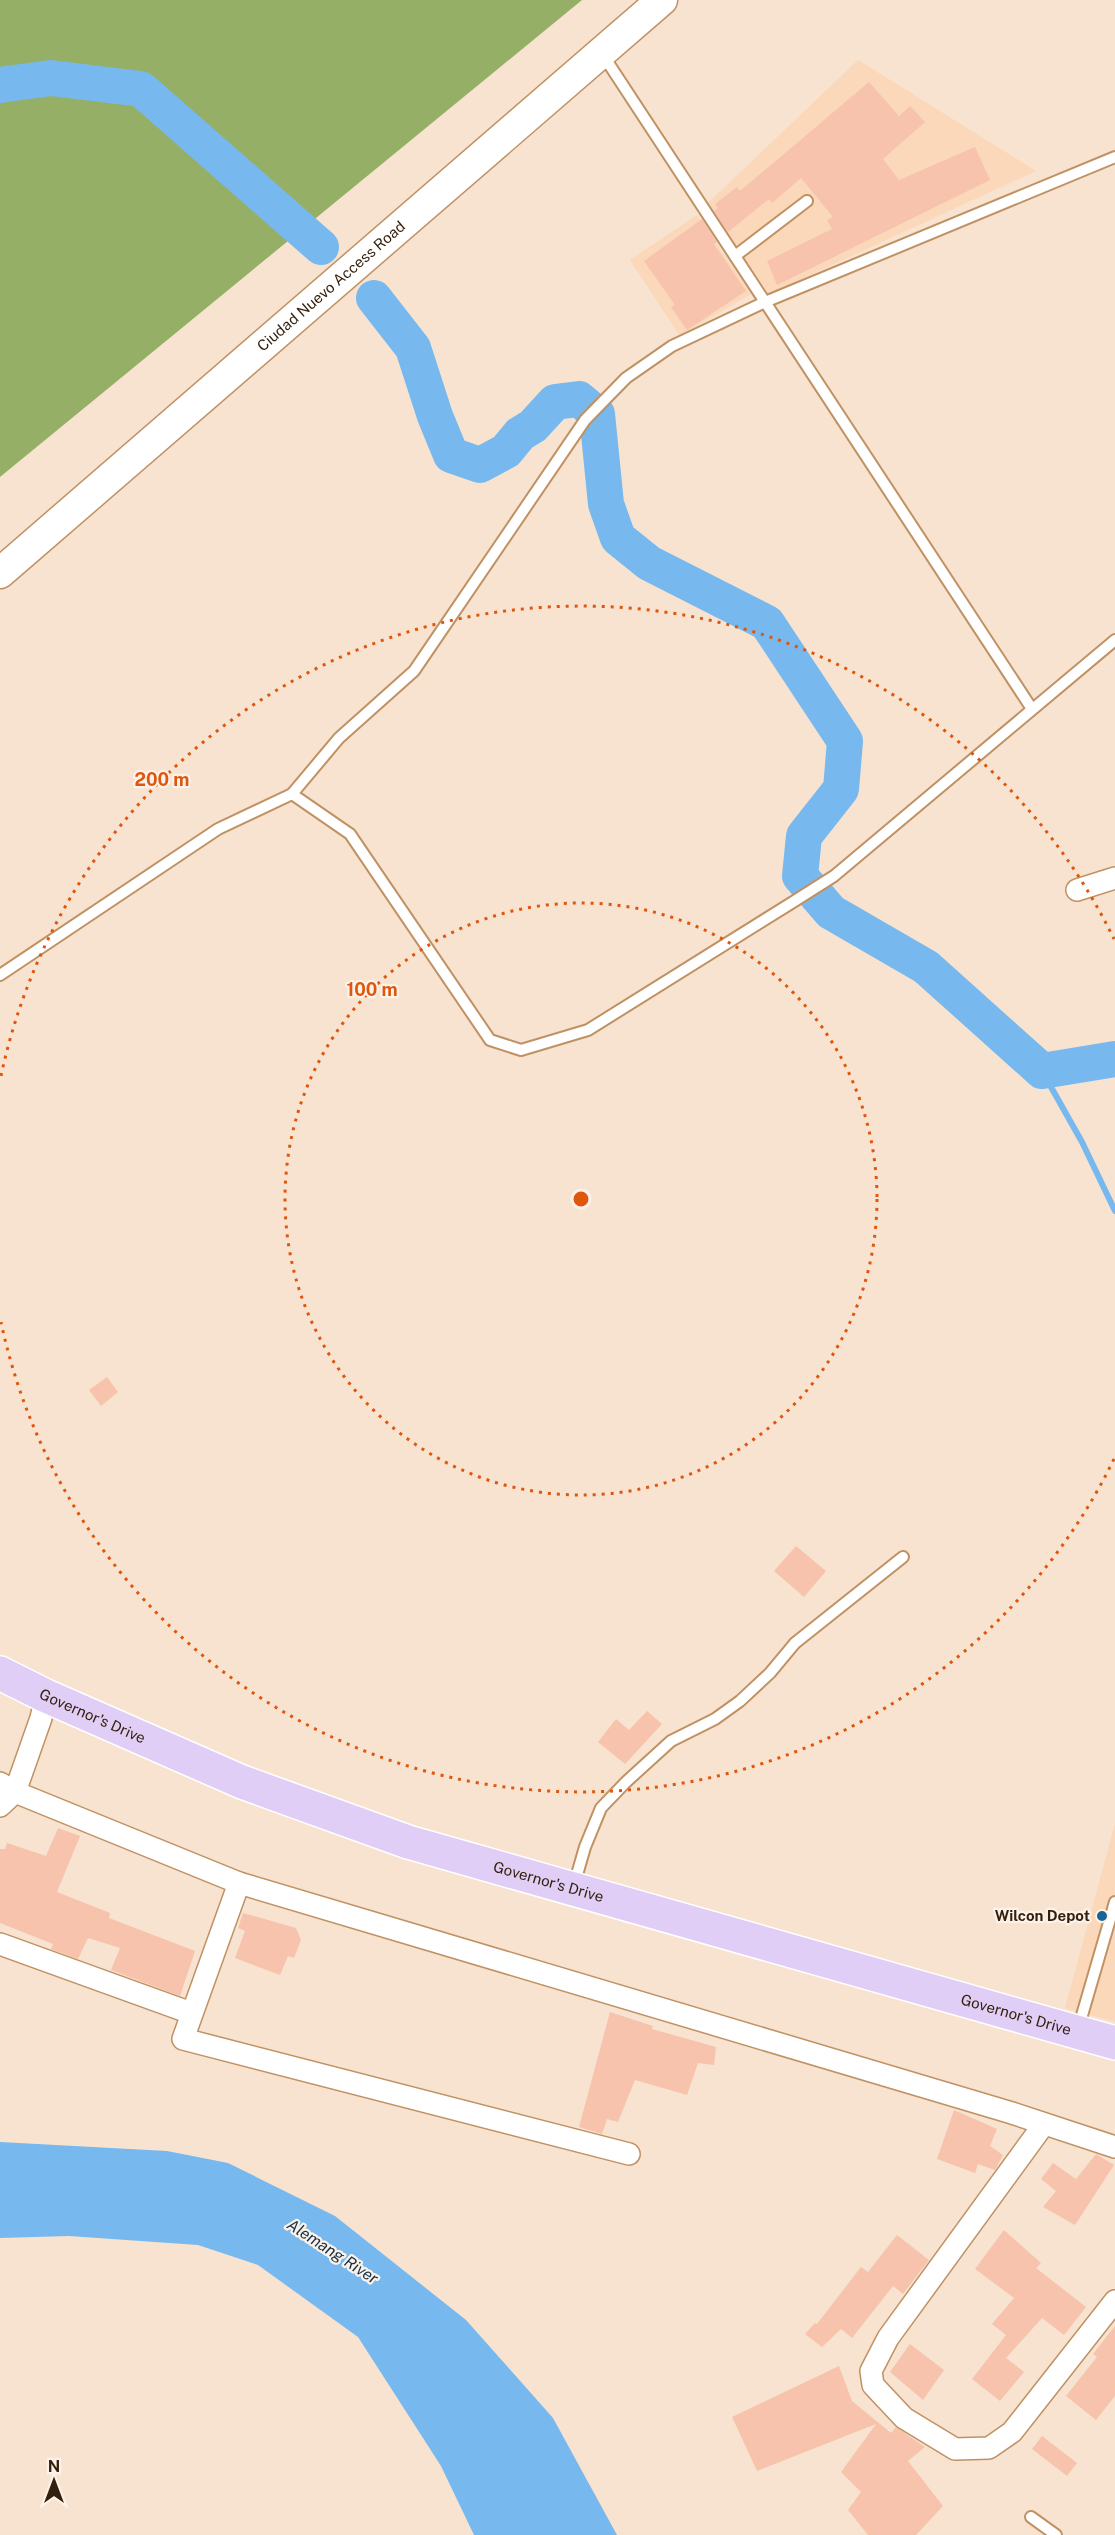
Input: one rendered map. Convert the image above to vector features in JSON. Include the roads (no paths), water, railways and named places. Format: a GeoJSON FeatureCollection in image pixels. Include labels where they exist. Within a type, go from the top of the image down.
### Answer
{"type":"FeatureCollection","features":[{"type":"Feature","properties":{"kind":"main road","name":"Governor's Drive"},"geometry":{"type":"LineString","coordinates":[[0,1673],[45,1696],[242,1782],[408,1842],[1115,2043]]}},
{"type":"Feature","properties":{"kind":"street","name":"Ciudad Nuevo Access Road"},"geometry":{"type":"LineString","coordinates":[[0,573],[662,0]]}},
{"type":"Feature","properties":{"kind":"street"},"geometry":{"type":"LineString","coordinates":[[1077,890],[1115,878]]}},
{"type":"Feature","properties":{"kind":"street"},"geometry":{"type":"LineString","coordinates":[[45,1696],[41,1718],[5,1794],[239,1883],[1115,2147]]}},
{"type":"Feature","properties":{"kind":"street"},"geometry":{"type":"LineString","coordinates":[[239,1883],[183,2039],[629,2154]]}},
{"type":"Feature","properties":{"kind":"street"},"geometry":{"type":"LineString","coordinates":[[0,1944],[191,2013]]}},
{"type":"Feature","properties":{"kind":"street"},"geometry":{"type":"LineString","coordinates":[[1044,2124],[888,2338],[871,2371],[873,2385],[904,2418],[955,2449],[988,2448],[1012,2432],[1115,2301]]}},
{"type":"Feature","properties":{"kind":"lane"},"geometry":{"type":"LineString","coordinates":[[601,53],[1032,709]]}},
{"type":"Feature","properties":{"kind":"lane"},"geometry":{"type":"LineString","coordinates":[[0,975],[218,829],[292,794],[339,738],[414,671],[585,420],[626,378],[672,346],[765,302],[1115,157]]}},
{"type":"Feature","properties":{"kind":"lane"},"geometry":{"type":"LineString","coordinates":[[735,256],[807,201]]}},
{"type":"Feature","properties":{"kind":"lane"},"geometry":{"type":"LineString","coordinates":[[292,794],[351,834],[490,1040],[521,1050],[588,1030],[834,876],[1115,640]]}},
{"type":"Feature","properties":{"kind":"lane"},"geometry":{"type":"LineString","coordinates":[[573,1888],[585,1847],[601,1808],[626,1782],[671,1741],[715,1719],[740,1701],[770,1673],[795,1643],[903,1557]]}},
{"type":"Feature","properties":{"kind":"lane"},"geometry":{"type":"LineString","coordinates":[[1077,2032],[1115,1902]]}},
{"type":"Feature","properties":{"kind":"lane"},"geometry":{"type":"LineString","coordinates":[[1031,2517],[1056,2535]]}},
{"type":"Feature","properties":{"kind":"water","name":"Alemang River"},"geometry":{"type":"Polygon","coordinates":[[[0,2142],[167,2151],[228,2163],[335,2216],[466,2320],[553,2418],[617,2535],[474,2535],[441,2466],[358,2337],[258,2265],[198,2245],[69,2236],[0,2238],[0,2142]]]}},
{"type":"Feature","properties":{"kind":"waterway"},"geometry":{"type":"LineString","coordinates":[[0,85],[51,78],[141,89],[321,247]]}},
{"type":"Feature","properties":{"kind":"waterway"},"geometry":{"type":"LineString","coordinates":[[374,298],[413,348],[435,416],[451,455],[480,465],[506,451],[520,434],[533,426],[555,402],[579,399],[597,414],[606,504],[618,538],[649,563],[767,623],[845,741],[841,789],[804,836],[800,876],[831,912],[926,967],[1042,1071],[1115,1059]]}},
{"type":"Feature","properties":{"kind":"waterway"},"geometry":{"type":"LineString","coordinates":[[1042,1071],[1082,1142],[1115,1211]]}},
{"type":"Feature","properties":{"kind":"place","name":"Wilcon Depot"},"geometry":{"type":"Point","coordinates":[1102,1916]}}]}
